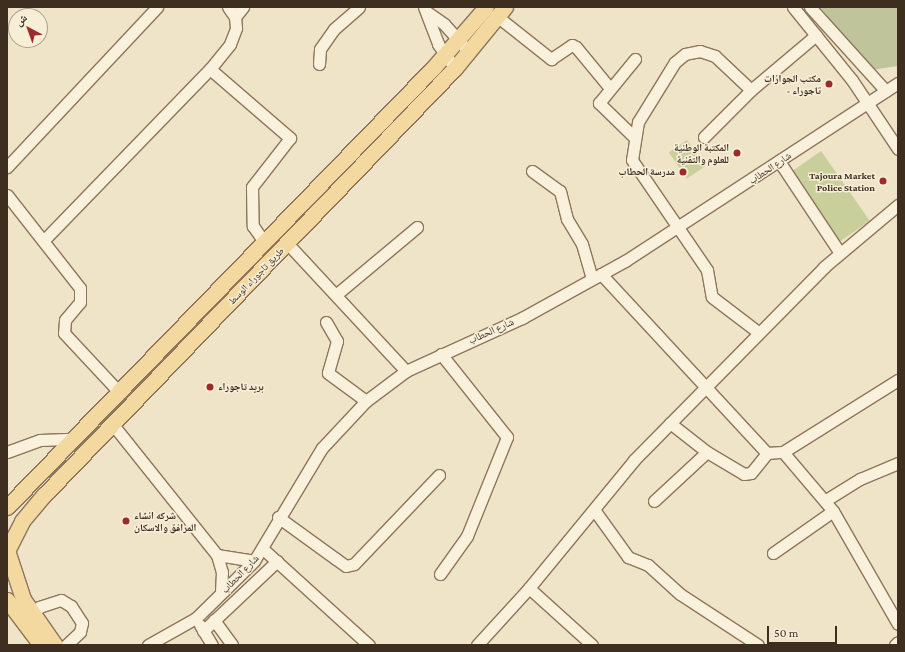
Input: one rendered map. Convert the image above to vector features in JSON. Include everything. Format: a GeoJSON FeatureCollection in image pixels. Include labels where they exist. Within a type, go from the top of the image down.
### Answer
{"type":"FeatureCollection","features":[{"type":"Feature","properties":{"kind":"main road"},"geometry":{"type":"LineString","coordinates":[[7,507],[458,40],[486,7]]}},
{"type":"Feature","properties":{"kind":"main road","name":"طريق تاجوراء الوسط"},"geometry":{"type":"LineString","coordinates":[[55,645],[33,614],[21,593],[8,549],[40,499],[114,426],[455,68],[502,12]]}},
{"type":"Feature","properties":{"kind":"main road"},"geometry":{"type":"LineString","coordinates":[[7,600],[41,645]]}},
{"type":"Feature","properties":{"kind":"street"},"geometry":{"type":"LineString","coordinates":[[7,167],[157,7]]}},
{"type":"Feature","properties":{"kind":"street"},"geometry":{"type":"LineString","coordinates":[[45,239],[210,69],[230,44],[236,28],[234,17],[228,7]]}},
{"type":"Feature","properties":{"kind":"street"},"geometry":{"type":"LineString","coordinates":[[234,17],[243,7]]}},
{"type":"Feature","properties":{"kind":"street"},"geometry":{"type":"LineString","coordinates":[[319,64],[320,49],[334,29],[359,7]]}},
{"type":"Feature","properties":{"kind":"street"},"geometry":{"type":"LineString","coordinates":[[793,7],[868,103],[898,149]]}},
{"type":"Feature","properties":{"kind":"street"},"geometry":{"type":"LineString","coordinates":[[810,7],[886,91]]}},
{"type":"Feature","properties":{"kind":"street"},"geometry":{"type":"LineString","coordinates":[[426,9],[458,40],[468,52]]}},
{"type":"Feature","properties":{"kind":"street"},"geometry":{"type":"LineString","coordinates":[[426,9],[444,54],[455,68]]}},
{"type":"Feature","properties":{"kind":"street"},"geometry":{"type":"LineString","coordinates":[[502,12],[550,60],[572,45],[576,47],[609,87]]}},
{"type":"Feature","properties":{"kind":"street"},"geometry":{"type":"LineString","coordinates":[[704,137],[751,90],[816,35]]}},
{"type":"Feature","properties":{"kind":"street"},"geometry":{"type":"LineString","coordinates":[[751,90],[715,56],[700,51],[684,54],[675,62],[638,122],[634,137],[632,160],[635,169],[679,228],[707,270],[712,297],[758,332]]}},
{"type":"Feature","properties":{"kind":"street"},"geometry":{"type":"LineString","coordinates":[[634,137],[599,103],[609,87],[635,59]]}},
{"type":"Feature","properties":{"kind":"street"},"geometry":{"type":"LineString","coordinates":[[210,69],[290,138],[252,187],[253,226],[264,242]]}},
{"type":"Feature","properties":{"kind":"street","name":"شارع الحطاب"},"geometry":{"type":"LineString","coordinates":[[148,645],[196,618],[254,561],[263,549],[278,517],[322,448],[366,401],[406,371],[522,318],[597,277],[679,228],[898,83]]}},
{"type":"Feature","properties":{"kind":"street"},"geometry":{"type":"LineString","coordinates":[[779,161],[840,253]]}},
{"type":"Feature","properties":{"kind":"street"},"geometry":{"type":"LineString","coordinates":[[532,171],[560,191],[567,219],[582,244],[597,277],[767,453]]}},
{"type":"Feature","properties":{"kind":"street"},"geometry":{"type":"LineString","coordinates":[[7,195],[45,239],[80,288],[80,302],[65,320],[64,333],[118,391]]}},
{"type":"Feature","properties":{"kind":"street"},"geometry":{"type":"LineString","coordinates":[[476,645],[529,588],[595,511],[634,460],[758,332],[840,253],[898,206]]}},
{"type":"Feature","properties":{"kind":"street"},"geometry":{"type":"LineString","coordinates":[[338,293],[417,227]]}},
{"type":"Feature","properties":{"kind":"street"},"geometry":{"type":"LineString","coordinates":[[287,243],[338,293],[406,371]]}},
{"type":"Feature","properties":{"kind":"street"},"geometry":{"type":"LineString","coordinates":[[326,322],[336,341],[328,373],[366,401]]}},
{"type":"Feature","properties":{"kind":"street"},"geometry":{"type":"LineString","coordinates":[[440,574],[467,536],[507,437],[441,354]]}},
{"type":"Feature","properties":{"kind":"street"},"geometry":{"type":"LineString","coordinates":[[670,423],[707,452],[746,474],[767,453],[783,452],[898,380]]}},
{"type":"Feature","properties":{"kind":"street"},"geometry":{"type":"LineString","coordinates":[[114,426],[217,555],[222,572],[221,593]]}},
{"type":"Feature","properties":{"kind":"street"},"geometry":{"type":"LineString","coordinates":[[7,452],[40,440],[73,439]]}},
{"type":"Feature","properties":{"kind":"street"},"geometry":{"type":"LineString","coordinates":[[654,501],[707,452]]}},
{"type":"Feature","properties":{"kind":"street"},"geometry":{"type":"LineString","coordinates":[[783,452],[834,511],[898,624]]}},
{"type":"Feature","properties":{"kind":"street"},"geometry":{"type":"LineString","coordinates":[[826,500],[860,479],[898,464]]}},
{"type":"Feature","properties":{"kind":"street"},"geometry":{"type":"LineString","coordinates":[[278,517],[346,566],[354,564],[438,475]]}},
{"type":"Feature","properties":{"kind":"street"},"geometry":{"type":"LineString","coordinates":[[595,511],[628,557],[648,565],[680,594],[758,645]]}},
{"type":"Feature","properties":{"kind":"street"},"geometry":{"type":"LineString","coordinates":[[772,553],[834,511]]}},
{"type":"Feature","properties":{"kind":"street"},"geometry":{"type":"LineString","coordinates":[[263,549],[361,643]]}},
{"type":"Feature","properties":{"kind":"street"},"geometry":{"type":"LineString","coordinates":[[217,555],[254,561]]}},
{"type":"Feature","properties":{"kind":"street"},"geometry":{"type":"LineString","coordinates":[[203,631],[277,561]]}},
{"type":"Feature","properties":{"kind":"street"},"geometry":{"type":"LineString","coordinates":[[529,588],[592,645]]}},
{"type":"Feature","properties":{"kind":"street"},"geometry":{"type":"LineString","coordinates":[[33,614],[39,607],[61,600],[71,606],[82,623],[80,632],[66,645]]}},
{"type":"Feature","properties":{"kind":"street"},"geometry":{"type":"LineString","coordinates":[[196,618],[212,645]]}},
{"type":"Feature","properties":{"kind":"street"},"geometry":{"type":"LineString","coordinates":[[214,620],[232,645]]}},
{"type":"Feature","properties":{"kind":"street"},"geometry":{"type":"LineString","coordinates":[[895,645],[898,642]]}},
{"type":"Feature","properties":{"kind":"green space"},"geometry":{"type":"Polygon","coordinates":[[[820,7],[898,7],[898,66],[871,70],[820,7]]]}},
{"type":"Feature","properties":{"kind":"green space"},"geometry":{"type":"Polygon","coordinates":[[[687,140],[705,167],[687,179],[669,152],[687,140]]]}},
{"type":"Feature","properties":{"kind":"green space"},"geometry":{"type":"Polygon","coordinates":[[[821,151],[870,221],[839,242],[791,172],[821,151]]]}},
{"type":"Feature","properties":{"kind":"place","name":"مكتب الجوازات - تاجوراء"},"geometry":{"type":"Point","coordinates":[829,84]}},
{"type":"Feature","properties":{"kind":"place","name":"المكتبة الوطنية للعلوم والتقنية"},"geometry":{"type":"Point","coordinates":[737,153]}},
{"type":"Feature","properties":{"kind":"place","name":"مدرسة الحطاب"},"geometry":{"type":"Point","coordinates":[683,172]}},
{"type":"Feature","properties":{"kind":"place","name":"Tajoura Market Police Station"},"geometry":{"type":"Point","coordinates":[883,181]}},
{"type":"Feature","properties":{"kind":"place","name":"بريد تاجوراء"},"geometry":{"type":"Point","coordinates":[210,387]}},
{"type":"Feature","properties":{"kind":"place","name":"شركه انشاء المرافق والاسكان"},"geometry":{"type":"Point","coordinates":[126,521]}}]}
